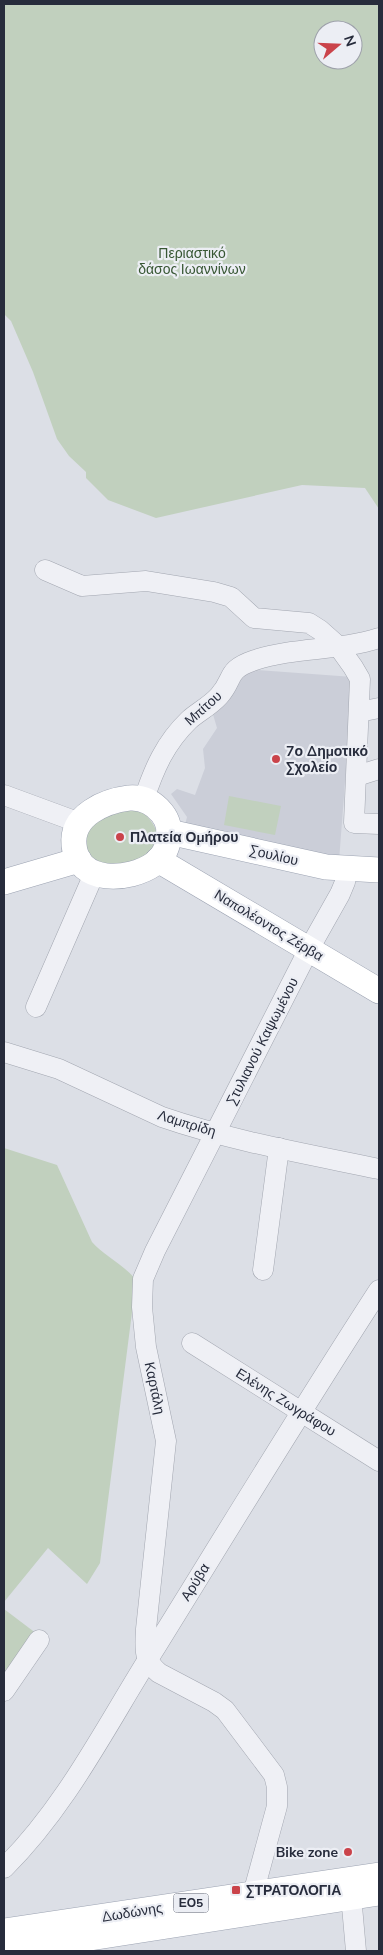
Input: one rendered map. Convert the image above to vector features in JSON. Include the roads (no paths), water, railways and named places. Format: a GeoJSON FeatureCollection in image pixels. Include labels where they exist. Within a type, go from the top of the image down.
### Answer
{"type":"FeatureCollection","features":[{"type":"Feature","properties":{"kind":"main road"},"geometry":{"type":"LineString","coordinates":[[129,798],[144,799],[162,813],[168,822],[169,832],[164,850],[158,860],[148,867],[125,874],[109,876],[82,850],[90,812],[107,803],[129,798]]}},
{"type":"Feature","properties":{"kind":"main road","name":"Σουλίου"},"geometry":{"type":"LineString","coordinates":[[169,832],[326,866],[379,870]]}},
{"type":"Feature","properties":{"kind":"main road"},"geometry":{"type":"LineString","coordinates":[[4,866],[82,850]]}},
{"type":"Feature","properties":{"kind":"main road"},"geometry":{"type":"LineString","coordinates":[[4,882],[82,850]]}},
{"type":"Feature","properties":{"kind":"main road","name":"Ναπολέοντος Ζέρβα"},"geometry":{"type":"LineString","coordinates":[[158,860],[379,991]]}},
{"type":"Feature","properties":{"kind":"main road","name":"Δωδώνης"},"geometry":{"type":"LineString","coordinates":[[6,1951],[350,1888],[379,1875]]}},
{"type":"Feature","properties":{"kind":"main road","name":"Δωδώνης"},"geometry":{"type":"LineString","coordinates":[[4,1931],[253,1894],[350,1888],[379,1893]]}},
{"type":"Feature","properties":{"kind":"street"},"geometry":{"type":"LineString","coordinates":[[45,570],[82,586],[146,581],[230,596],[254,618],[310,623],[320,630],[338,646],[354,667],[360,679],[354,823],[379,824]]}},
{"type":"Feature","properties":{"kind":"street","name":"Μπίτου"},"geometry":{"type":"LineString","coordinates":[[144,799],[154,769],[166,746],[193,717],[219,696],[235,670],[249,662],[270,656],[364,642],[379,638]]}},
{"type":"Feature","properties":{"kind":"street"},"geometry":{"type":"LineString","coordinates":[[359,712],[379,708]]}},
{"type":"Feature","properties":{"kind":"street"},"geometry":{"type":"LineString","coordinates":[[357,776],[379,769]]}},
{"type":"Feature","properties":{"kind":"street"},"geometry":{"type":"LineString","coordinates":[[4,795],[82,850],[36,1007]]}},
{"type":"Feature","properties":{"kind":"street","name":"Στυλιανού Καψωμένου"},"geometry":{"type":"LineString","coordinates":[[216,1132],[309,949],[340,894],[347,869]]}},
{"type":"Feature","properties":{"kind":"street","name":"Λαμπρίδη"},"geometry":{"type":"LineString","coordinates":[[4,1052],[59,1069],[162,1117],[279,1148],[379,1169]]}},
{"type":"Feature","properties":{"kind":"street","name":"Καρτάλη"},"geometry":{"type":"LineString","coordinates":[[147,1660],[145,1650],[146,1630],[166,1441],[146,1347],[142,1318],[142,1287],[146,1270],[216,1132]]}},
{"type":"Feature","properties":{"kind":"street"},"geometry":{"type":"LineString","coordinates":[[263,1270],[279,1148]]}},
{"type":"Feature","properties":{"kind":"street","name":"Αρύβα"},"geometry":{"type":"LineString","coordinates":[[4,1868],[30,1840],[73,1780],[300,1411],[379,1290]]}},
{"type":"Feature","properties":{"kind":"street","name":"Ελένης Ζωγράφου"},"geometry":{"type":"LineString","coordinates":[[192,1343],[379,1461]]}},
{"type":"Feature","properties":{"kind":"street"},"geometry":{"type":"LineString","coordinates":[[4,1691],[39,1640]]}},
{"type":"Feature","properties":{"kind":"street"},"geometry":{"type":"LineString","coordinates":[[147,1660],[159,1673],[214,1702],[225,1710],[274,1774],[277,1788],[277,1806],[253,1894]]}},
{"type":"Feature","properties":{"kind":"street"},"geometry":{"type":"LineString","coordinates":[[350,1888],[356,1951]]}},
{"type":"Feature","properties":{"kind":"place","name":"7ο Δημοτικό Σχολείο"},"geometry":{"type":"Point","coordinates":[276,759]}},
{"type":"Feature","properties":{"kind":"place","name":"Πλατεία Ομήρου"},"geometry":{"type":"Point","coordinates":[120,837]}},
{"type":"Feature","properties":{"kind":"place","name":"Bike zone"},"geometry":{"type":"Point","coordinates":[348,1852]}},
{"type":"Feature","properties":{"kind":"place","name":"ΣΤΡΑΤΟΛΟΓΙΑ"},"geometry":{"type":"Point","coordinates":[236,1890]}},
{"type":"Feature","properties":{"kind":"park label","name":"Περιαστικό δάσος Ιωαννίνων"},"geometry":{"type":"Point","coordinates":[192,262]}}]}
